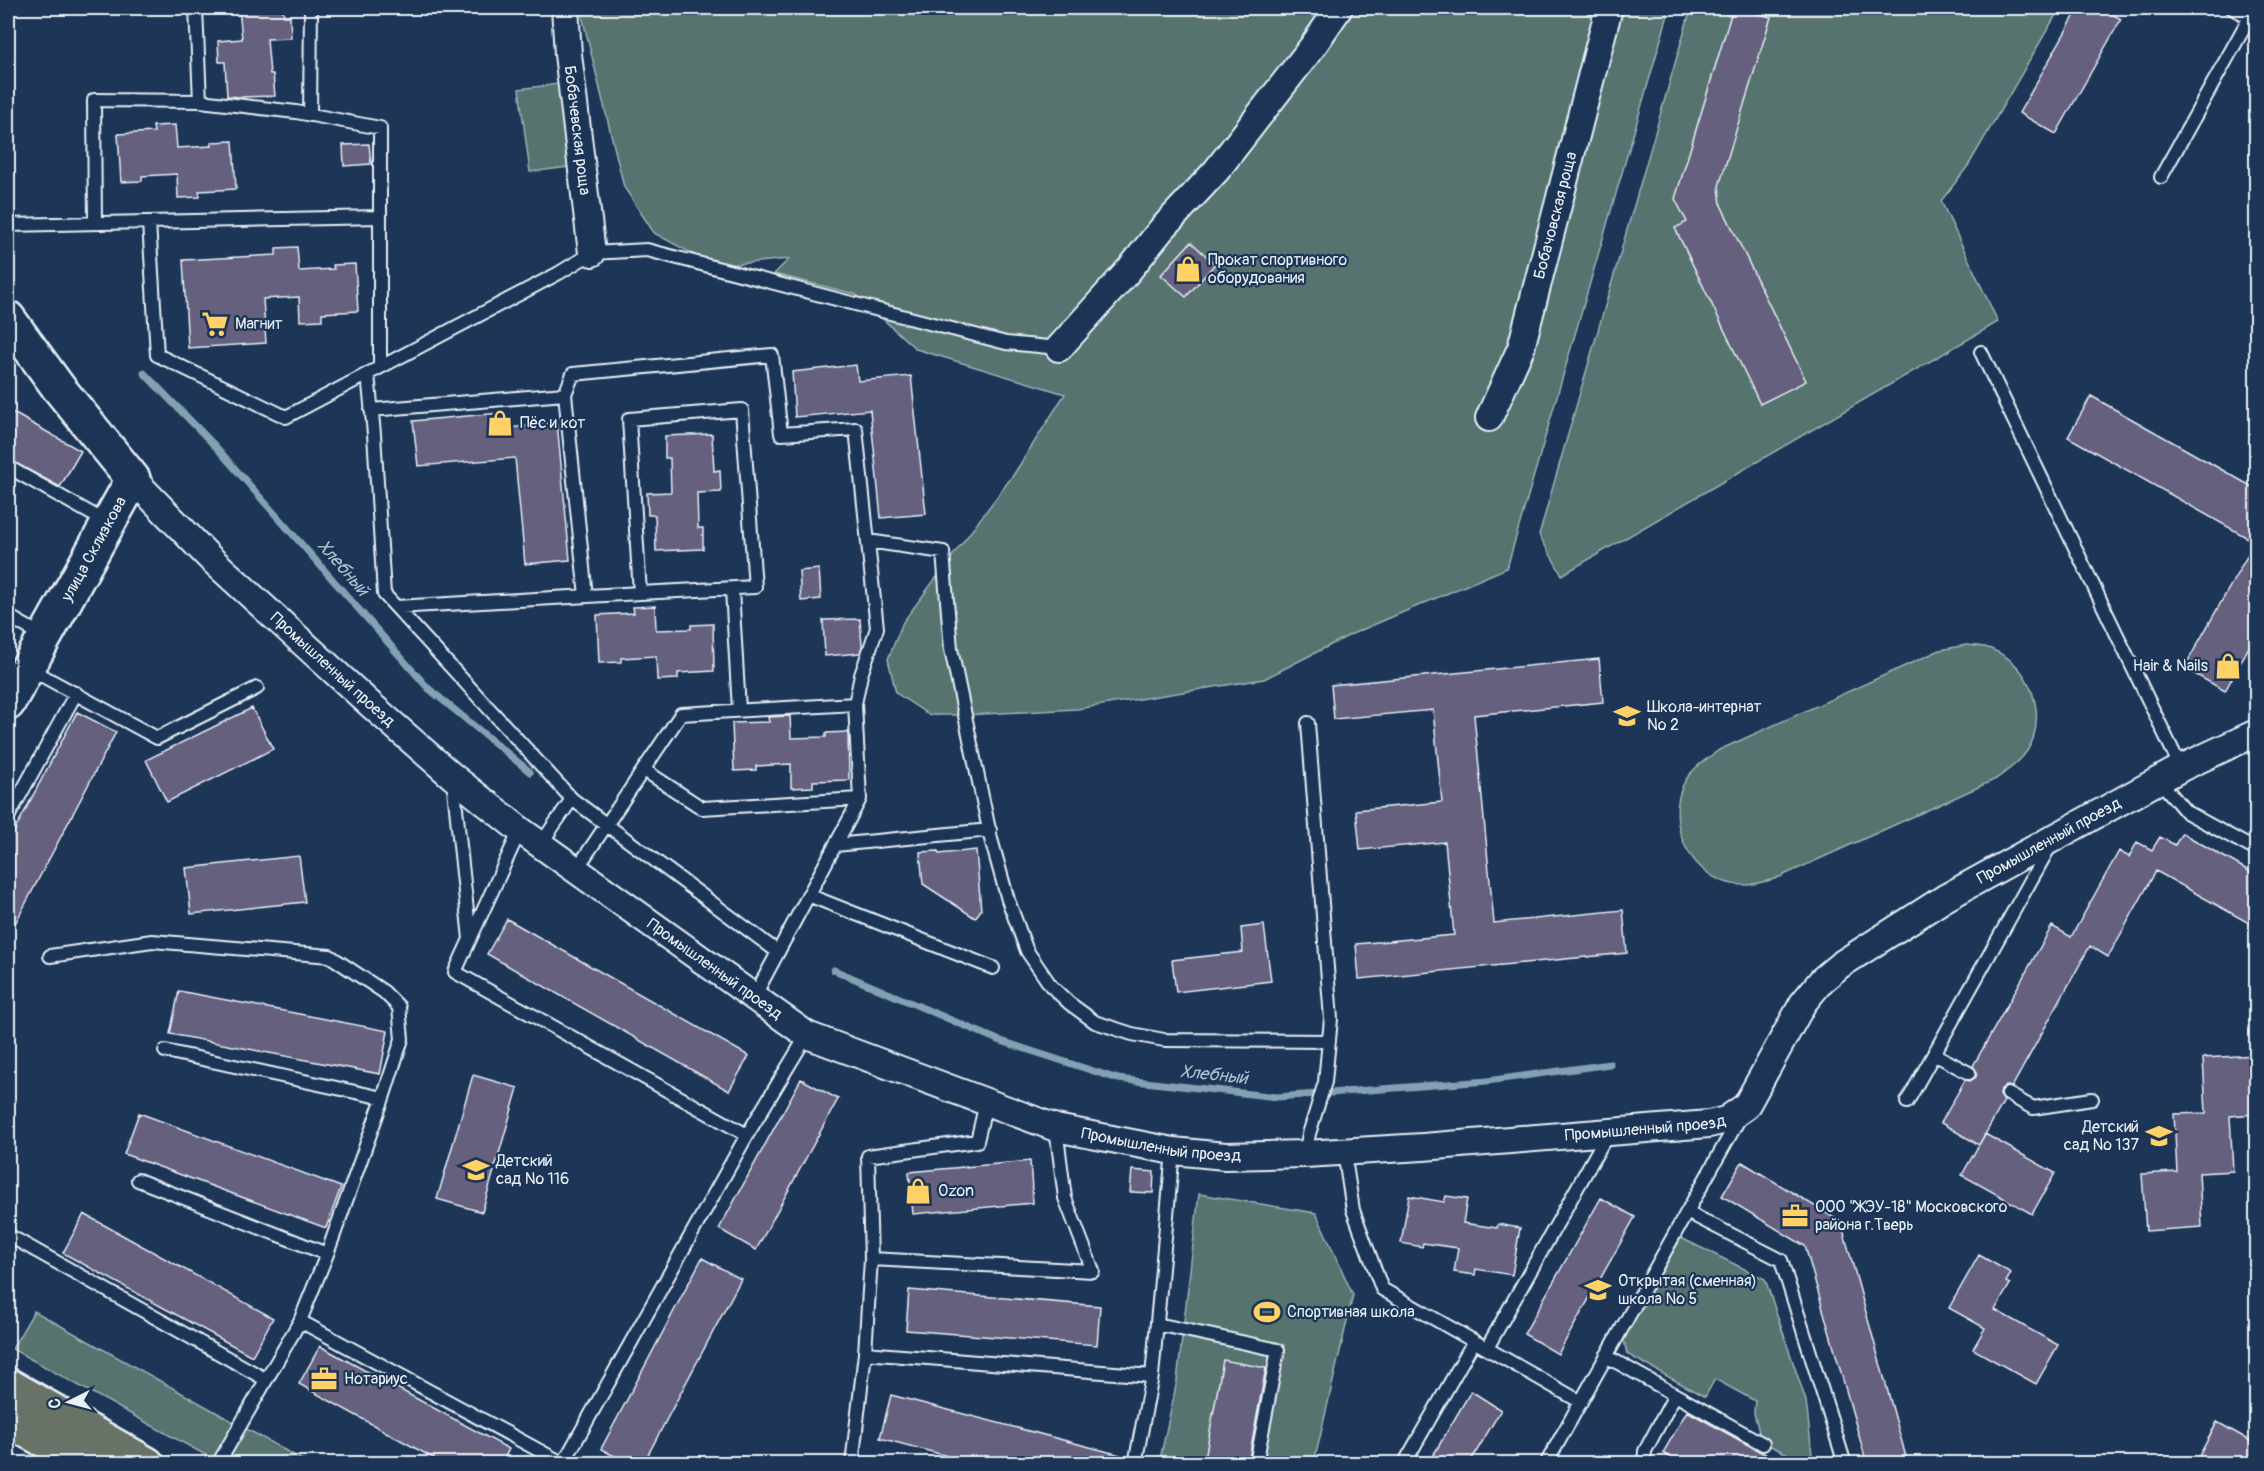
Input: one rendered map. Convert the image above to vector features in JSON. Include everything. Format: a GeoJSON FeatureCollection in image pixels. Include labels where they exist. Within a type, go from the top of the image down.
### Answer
{"type":"FeatureCollection","features":[{"type":"Feature","properties":{"kind":"main road"},"geometry":{"type":"LineString","coordinates":[[8,1385],[147,1464]]}},
{"type":"Feature","properties":{"kind":"main road"},"geometry":{"type":"LineString","coordinates":[[8,1420],[86,1464]]}},
{"type":"Feature","properties":{"kind":"street","name":"Бобачевская роща"},"geometry":{"type":"LineString","coordinates":[[565,8],[568,54],[592,253]]}},
{"type":"Feature","properties":{"kind":"street"},"geometry":{"type":"LineString","coordinates":[[1059,348],[1129,270],[1161,230],[1216,171],[1313,46],[1339,8]]}},
{"type":"Feature","properties":{"kind":"street","name":"Бобачовская роща"},"geometry":{"type":"LineString","coordinates":[[1489,418],[1521,348],[1609,8]]}},
{"type":"Feature","properties":{"kind":"street","name":"улица Склизкова"},"geometry":{"type":"LineString","coordinates":[[8,318],[58,387],[134,479],[8,703]]}},
{"type":"Feature","properties":{"kind":"street","name":"Промышленный проезд"},"geometry":{"type":"LineString","coordinates":[[134,479],[210,558],[452,776],[530,838],[807,1035],[1056,1128],[1173,1151],[1225,1156],[1344,1152],[1720,1122],[1736,1115],[1746,1106],[1799,1009],[1833,969],[1945,898],[2054,840],[2170,774],[2254,731]]}},
{"type":"Feature","properties":{"kind":"lane"},"geometry":{"type":"LineString","coordinates":[[196,8],[200,101]]}},
{"type":"Feature","properties":{"kind":"lane"},"geometry":{"type":"LineString","coordinates":[[310,115],[311,8]]}},
{"type":"Feature","properties":{"kind":"lane"},"geometry":{"type":"LineString","coordinates":[[2161,177],[2252,12],[2232,8]]}},
{"type":"Feature","properties":{"kind":"lane"},"geometry":{"type":"LineString","coordinates":[[95,223],[94,100],[200,101],[310,115],[380,128],[380,367]]}},
{"type":"Feature","properties":{"kind":"lane"},"geometry":{"type":"LineString","coordinates":[[8,225],[380,217]]}},
{"type":"Feature","properties":{"kind":"lane"},"geometry":{"type":"LineString","coordinates":[[150,222],[157,355],[286,417],[559,273],[592,253],[647,250],[1006,344],[1059,348]]}},
{"type":"Feature","properties":{"kind":"lane"},"geometry":{"type":"LineString","coordinates":[[1981,352],[2186,812],[2256,849]]}},
{"type":"Feature","properties":{"kind":"lane"},"geometry":{"type":"LineString","coordinates":[[586,596],[565,394],[573,374],[772,355],[781,434],[856,429],[877,628],[861,675],[855,704],[860,799],[754,997]]}},
{"type":"Feature","properties":{"kind":"lane"},"geometry":{"type":"LineString","coordinates":[[368,374],[384,594],[572,799],[778,952]]}},
{"type":"Feature","properties":{"kind":"lane"},"geometry":{"type":"LineString","coordinates":[[371,410],[565,394]]}},
{"type":"Feature","properties":{"kind":"lane"},"geometry":{"type":"LineString","coordinates":[[396,607],[756,587],[742,410],[629,419],[640,593]]}},
{"type":"Feature","properties":{"kind":"lane"},"geometry":{"type":"LineString","coordinates":[[8,467],[109,523]]}},
{"type":"Feature","properties":{"kind":"lane"},"geometry":{"type":"LineString","coordinates":[[868,541],[943,552],[951,649],[990,830],[1008,900],[1027,951],[1051,986],[1095,1022],[1131,1034],[1164,1040],[1329,1041]]}},
{"type":"Feature","properties":{"kind":"lane"},"geometry":{"type":"LineString","coordinates":[[732,590],[739,710]]}},
{"type":"Feature","properties":{"kind":"lane"},"geometry":{"type":"LineString","coordinates":[[8,616],[45,637]]}},
{"type":"Feature","properties":{"kind":"lane"},"geometry":{"type":"LineString","coordinates":[[27,668],[157,738],[256,688]]}},
{"type":"Feature","properties":{"kind":"lane"},"geometry":{"type":"LineString","coordinates":[[8,817],[76,693]]}},
{"type":"Feature","properties":{"kind":"lane"},"geometry":{"type":"LineString","coordinates":[[576,870],[681,714],[855,704]]}},
{"type":"Feature","properties":{"kind":"lane"},"geometry":{"type":"LineString","coordinates":[[1305,1154],[1312,1122],[1325,1082],[1331,1019],[1308,723]]}},
{"type":"Feature","properties":{"kind":"lane"},"geometry":{"type":"LineString","coordinates":[[644,770],[702,808],[860,799]]}},
{"type":"Feature","properties":{"kind":"lane"},"geometry":{"type":"LineString","coordinates":[[452,776],[470,940]]}},
{"type":"Feature","properties":{"kind":"lane"},"geometry":{"type":"LineString","coordinates":[[572,799],[530,838],[470,940],[456,972],[747,1135]]}},
{"type":"Feature","properties":{"kind":"lane"},"geometry":{"type":"LineString","coordinates":[[835,845],[990,830]]}},
{"type":"Feature","properties":{"kind":"lane"},"geometry":{"type":"LineString","coordinates":[[1907,1102],[2054,840]]}},
{"type":"Feature","properties":{"kind":"lane"},"geometry":{"type":"LineString","coordinates":[[808,895],[993,968]]}},
{"type":"Feature","properties":{"kind":"lane"},"geometry":{"type":"LineString","coordinates":[[50,956],[152,941],[330,956],[384,992],[399,1006],[402,1039],[327,1254],[300,1321],[218,1464]]}},
{"type":"Feature","properties":{"kind":"lane"},"geometry":{"type":"LineString","coordinates":[[300,1321],[564,1463],[747,1135],[807,1035]]}},
{"type":"Feature","properties":{"kind":"lane"},"geometry":{"type":"LineString","coordinates":[[165,1051],[383,1098]]}},
{"type":"Feature","properties":{"kind":"lane"},"geometry":{"type":"LineString","coordinates":[[1934,1054],[1970,1073]]}},
{"type":"Feature","properties":{"kind":"lane"},"geometry":{"type":"LineString","coordinates":[[2008,1094],[2033,1108],[2092,1100]]}},
{"type":"Feature","properties":{"kind":"lane"},"geometry":{"type":"LineString","coordinates":[[855,1463],[871,1259],[868,1156],[977,1141],[986,1103]]}},
{"type":"Feature","properties":{"kind":"lane"},"geometry":{"type":"LineString","coordinates":[[1546,1464],[1746,1106]]}},
{"type":"Feature","properties":{"kind":"lane"},"geometry":{"type":"LineString","coordinates":[[871,1259],[1093,1270],[1065,1198],[1056,1128]]}},
{"type":"Feature","properties":{"kind":"lane"},"geometry":{"type":"LineString","coordinates":[[1487,1348],[1609,1132]]}},
{"type":"Feature","properties":{"kind":"lane"},"geometry":{"type":"LineString","coordinates":[[1135,1464],[1152,1376],[1173,1151]]}},
{"type":"Feature","properties":{"kind":"lane"},"geometry":{"type":"LineString","coordinates":[[1344,1152],[1353,1210],[1382,1289],[1581,1402]]}},
{"type":"Feature","properties":{"kind":"lane"},"geometry":{"type":"LineString","coordinates":[[138,1180],[327,1254]]}},
{"type":"Feature","properties":{"kind":"lane"},"geometry":{"type":"LineString","coordinates":[[1687,1212],[1781,1260],[1845,1464]]}},
{"type":"Feature","properties":{"kind":"lane"},"geometry":{"type":"LineString","coordinates":[[8,1235],[265,1379]]}},
{"type":"Feature","properties":{"kind":"lane"},"geometry":{"type":"LineString","coordinates":[[1157,1324],[1278,1350],[1256,1464]]}},
{"type":"Feature","properties":{"kind":"lane"},"geometry":{"type":"LineString","coordinates":[[1404,1464],[1474,1341]]}},
{"type":"Feature","properties":{"kind":"lane"},"geometry":{"type":"LineString","coordinates":[[865,1353],[1152,1376]]}},
{"type":"Feature","properties":{"kind":"lane"},"geometry":{"type":"LineString","coordinates":[[1606,1356],[1763,1444]]}},
{"type":"Feature","properties":{"kind":"lane"},"geometry":{"type":"LineString","coordinates":[[1644,1464],[1645,1451],[1675,1395]]}},
{"type":"Feature","properties":{"kind":"green space"},"geometry":{"type":"Polygon","coordinates":[[[580,8],[1670,8],[1507,568],[1352,634],[1264,679],[1077,709],[929,715],[896,693],[888,659],[903,622],[1014,474],[1065,394],[916,349],[855,294],[774,274],[789,259],[715,266],[654,233],[624,187],[580,8]]]}},
{"type":"Feature","properties":{"kind":"green space"},"geometry":{"type":"Polygon","coordinates":[[[1691,8],[2060,8],[1968,166],[1941,201],[1998,322],[1562,575],[1539,535],[1691,8]]]}},
{"type":"Feature","properties":{"kind":"green space"},"geometry":{"type":"Polygon","coordinates":[[[558,84],[569,167],[530,172],[519,89],[558,84]]]}},
{"type":"Feature","properties":{"kind":"green space"},"geometry":{"type":"Polygon","coordinates":[[[1966,645],[1987,648],[2005,656],[2023,675],[2034,699],[2036,726],[2033,739],[2022,757],[2007,771],[1996,779],[1775,879],[1747,885],[1729,883],[1714,877],[1690,854],[1682,839],[1678,823],[1681,790],[1687,777],[1708,758],[1719,750],[1940,650],[1966,645]]]}},
{"type":"Feature","properties":{"kind":"green space","name":"Спортивная школа"},"geometry":{"type":"Polygon","coordinates":[[[1199,1194],[1316,1213],[1353,1295],[1314,1463],[1159,1464],[1177,1381],[1199,1194]]]}},
{"type":"Feature","properties":{"kind":"green space"},"geometry":{"type":"Polygon","coordinates":[[[1681,1238],[1765,1279],[1806,1401],[1813,1463],[1806,1463],[1756,1439],[1759,1432],[1754,1413],[1755,1401],[1715,1379],[1705,1397],[1627,1354],[1624,1340],[1629,1329],[1681,1238]]]}},
{"type":"Feature","properties":{"kind":"green space"},"geometry":{"type":"Polygon","coordinates":[[[34,1311],[308,1463],[220,1463],[12,1349],[34,1311]]]}},
{"type":"Feature","properties":{"kind":"building"},"geometry":{"type":"Polygon","coordinates":[[[239,8],[283,8],[284,16],[290,16],[291,38],[267,39],[270,74],[273,74],[275,96],[227,96],[225,62],[219,62],[218,41],[242,39],[239,8]]]}},
{"type":"Feature","properties":{"kind":"building"},"geometry":{"type":"Polygon","coordinates":[[[1733,8],[1771,17],[1719,186],[1721,205],[1806,381],[1760,404],[1675,228],[1687,222],[1675,199],[1733,8]]]}},
{"type":"Feature","properties":{"kind":"building"},"geometry":{"type":"Polygon","coordinates":[[[2079,8],[2101,8],[2121,19],[2056,134],[2019,113],[2079,8]]]}},
{"type":"Feature","properties":{"kind":"building"},"geometry":{"type":"Polygon","coordinates":[[[175,125],[177,148],[212,146],[211,142],[233,141],[236,189],[199,191],[200,197],[178,198],[177,174],[142,176],[142,181],[121,182],[118,134],[154,132],[153,126],[175,125]]]}},
{"type":"Feature","properties":{"kind":"building"},"geometry":{"type":"Polygon","coordinates":[[[369,144],[371,164],[344,166],[343,145],[369,144]]]}},
{"type":"Feature","properties":{"kind":"building","name":"Прокат спортивного оборудования"},"geometry":{"type":"Polygon","coordinates":[[[1191,242],[1215,264],[1186,297],[1161,275],[1191,242]]]}},
{"type":"Feature","properties":{"kind":"building"},"geometry":{"type":"Polygon","coordinates":[[[297,247],[299,271],[334,269],[333,265],[355,264],[358,311],[322,313],[322,320],[300,321],[299,297],[263,299],[266,343],[188,348],[183,260],[276,255],[276,248],[297,247]]]}},
{"type":"Feature","properties":{"kind":"building"},"geometry":{"type":"Polygon","coordinates":[[[856,365],[858,381],[911,376],[926,514],[881,518],[870,410],[795,417],[792,372],[856,365]]]}},
{"type":"Feature","properties":{"kind":"building"},"geometry":{"type":"Polygon","coordinates":[[[2091,396],[2256,489],[2256,634],[2225,691],[2184,668],[2255,542],[2068,437],[2091,396]]]}},
{"type":"Feature","properties":{"kind":"building"},"geometry":{"type":"Polygon","coordinates":[[[8,410],[81,451],[60,487],[8,459],[8,410]]]}},
{"type":"Feature","properties":{"kind":"building"},"geometry":{"type":"Polygon","coordinates":[[[500,413],[502,429],[557,422],[570,560],[525,564],[515,458],[418,466],[413,421],[500,413]]]}},
{"type":"Feature","properties":{"kind":"building"},"geometry":{"type":"Polygon","coordinates":[[[712,434],[714,471],[720,470],[721,492],[697,493],[698,528],[703,528],[703,549],[656,551],[655,515],[648,515],[647,493],[671,492],[670,458],[665,458],[665,436],[712,434]]]}},
{"type":"Feature","properties":{"kind":"building"},"geometry":{"type":"Polygon","coordinates":[[[819,569],[821,599],[801,601],[799,571],[819,569]]]}},
{"type":"Feature","properties":{"kind":"building"},"geometry":{"type":"Polygon","coordinates":[[[655,606],[656,630],[691,629],[691,625],[713,624],[714,671],[678,673],[678,679],[657,680],[656,656],[621,658],[621,662],[599,663],[597,615],[634,613],[633,607],[655,606]]]}},
{"type":"Feature","properties":{"kind":"building"},"geometry":{"type":"Polygon","coordinates":[[[860,619],[862,646],[860,653],[825,656],[823,620],[860,619]]]}},
{"type":"Feature","properties":{"kind":"building"},"geometry":{"type":"Polygon","coordinates":[[[1599,659],[1603,702],[1474,715],[1494,923],[1623,910],[1627,953],[1359,979],[1356,944],[1454,935],[1445,842],[1360,850],[1356,810],[1442,802],[1433,710],[1334,719],[1331,685],[1599,659]]]}},
{"type":"Feature","properties":{"kind":"building"},"geometry":{"type":"Polygon","coordinates":[[[252,708],[273,749],[167,802],[146,760],[252,708]]]}},
{"type":"Feature","properties":{"kind":"building"},"geometry":{"type":"Polygon","coordinates":[[[77,712],[116,732],[8,937],[8,843],[77,712]]]}},
{"type":"Feature","properties":{"kind":"building"},"geometry":{"type":"Polygon","coordinates":[[[790,716],[791,738],[826,737],[826,733],[848,732],[849,780],[813,781],[813,787],[791,788],[791,764],[756,766],[756,770],[734,771],[732,723],[769,722],[768,717],[790,716]]]}},
{"type":"Feature","properties":{"kind":"building"},"geometry":{"type":"Polygon","coordinates":[[[2182,833],[2256,875],[2256,927],[2156,871],[2108,957],[2090,946],[2012,1087],[2007,1086],[2001,1089],[2000,1095],[2004,1101],[1979,1145],[1941,1123],[1965,1080],[1970,1081],[1976,1077],[1977,1072],[1973,1066],[2052,926],[2071,937],[2119,851],[2129,857],[2137,842],[2152,850],[2160,837],[2175,845],[2182,833]]]}},
{"type":"Feature","properties":{"kind":"building"},"geometry":{"type":"Polygon","coordinates":[[[976,850],[981,910],[975,918],[923,884],[920,852],[938,851],[939,854],[976,850]]]}},
{"type":"Feature","properties":{"kind":"building"},"geometry":{"type":"Polygon","coordinates":[[[299,856],[305,902],[191,914],[186,868],[299,856]]]}},
{"type":"Feature","properties":{"kind":"building"},"geometry":{"type":"Polygon","coordinates":[[[507,919],[749,1056],[729,1091],[487,954],[507,919]]]}},
{"type":"Feature","properties":{"kind":"building"},"geometry":{"type":"Polygon","coordinates":[[[1264,925],[1271,981],[1176,992],[1172,960],[1243,952],[1241,928],[1264,925]]]}},
{"type":"Feature","properties":{"kind":"building"},"geometry":{"type":"Polygon","coordinates":[[[179,991],[388,1031],[380,1074],[170,1034],[179,991]]]}},
{"type":"Feature","properties":{"kind":"building"},"geometry":{"type":"Polygon","coordinates":[[[2256,1055],[2256,1114],[2230,1116],[2233,1171],[2199,1173],[2202,1227],[2146,1231],[2142,1174],[2177,1172],[2174,1114],[2206,1113],[2203,1058],[2256,1055]]]}},
{"type":"Feature","properties":{"kind":"building"},"geometry":{"type":"Polygon","coordinates":[[[473,1075],[518,1088],[482,1212],[437,1199],[473,1075]]]}},
{"type":"Feature","properties":{"kind":"building"},"geometry":{"type":"Polygon","coordinates":[[[801,1079],[838,1099],[756,1250],[719,1229],[801,1079]]]}},
{"type":"Feature","properties":{"kind":"building"},"geometry":{"type":"Polygon","coordinates":[[[139,1113],[341,1187],[326,1228],[124,1154],[139,1113]]]}},
{"type":"Feature","properties":{"kind":"building"},"geometry":{"type":"Polygon","coordinates":[[[1985,1134],[2055,1173],[2032,1214],[1962,1175],[1985,1134]]]}},
{"type":"Feature","properties":{"kind":"building"},"geometry":{"type":"Polygon","coordinates":[[[1030,1161],[1033,1203],[913,1214],[909,1172],[1030,1161]]]}},
{"type":"Feature","properties":{"kind":"building"},"geometry":{"type":"Polygon","coordinates":[[[1742,1162],[1841,1222],[1908,1464],[1867,1464],[1805,1246],[1722,1196],[1742,1162]]]}},
{"type":"Feature","properties":{"kind":"building"},"geometry":{"type":"Polygon","coordinates":[[[1132,1170],[1154,1172],[1153,1193],[1130,1192],[1132,1170]]]}},
{"type":"Feature","properties":{"kind":"building"},"geometry":{"type":"Polygon","coordinates":[[[1409,1196],[1444,1202],[1446,1196],[1467,1199],[1463,1223],[1497,1228],[1498,1224],[1520,1228],[1512,1275],[1476,1269],[1475,1275],[1454,1272],[1458,1248],[1423,1243],[1422,1247],[1401,1243],[1409,1196]]]}},
{"type":"Feature","properties":{"kind":"building"},"geometry":{"type":"Polygon","coordinates":[[[1601,1198],[1635,1217],[1558,1354],[1524,1334],[1601,1198]]]}},
{"type":"Feature","properties":{"kind":"building"},"geometry":{"type":"Polygon","coordinates":[[[84,1214],[273,1318],[252,1356],[63,1253],[84,1214]]]}},
{"type":"Feature","properties":{"kind":"building"},"geometry":{"type":"Polygon","coordinates":[[[1979,1255],[2011,1273],[2006,1282],[2010,1284],[1995,1310],[2058,1345],[2036,1384],[1973,1349],[1985,1328],[1949,1308],[1979,1255]]]}},
{"type":"Feature","properties":{"kind":"building"},"geometry":{"type":"Polygon","coordinates":[[[702,1258],[741,1279],[643,1464],[629,1464],[601,1449],[702,1258]]]}},
{"type":"Feature","properties":{"kind":"building"},"geometry":{"type":"Polygon","coordinates":[[[909,1290],[1100,1306],[1097,1345],[906,1330],[909,1290]]]}},
{"type":"Feature","properties":{"kind":"building"},"geometry":{"type":"Polygon","coordinates":[[[320,1346],[509,1449],[501,1464],[444,1464],[299,1384],[320,1346]]]}},
{"type":"Feature","properties":{"kind":"building"},"geometry":{"type":"Polygon","coordinates":[[[1223,1360],[1266,1368],[1248,1464],[1204,1464],[1223,1360]]]}},
{"type":"Feature","properties":{"kind":"building"},"geometry":{"type":"Polygon","coordinates":[[[1471,1391],[1501,1410],[1469,1464],[1428,1464],[1471,1391]]]}},
{"type":"Feature","properties":{"kind":"building"},"geometry":{"type":"Polygon","coordinates":[[[891,1395],[1128,1457],[1127,1464],[977,1464],[880,1438],[891,1395]]]}},
{"type":"Feature","properties":{"kind":"building"},"geometry":{"type":"Polygon","coordinates":[[[1687,1411],[1785,1464],[1682,1464],[1663,1453],[1687,1411]]]}},
{"type":"Feature","properties":{"kind":"building"},"geometry":{"type":"Polygon","coordinates":[[[2217,1422],[2256,1444],[2256,1464],[2195,1464],[2217,1422]]]}},
{"type":"Feature","properties":{"kind":"waterway","name":"Хлебный"},"geometry":{"type":"LineString","coordinates":[[144,373],[216,447],[428,688],[530,772]]}},
{"type":"Feature","properties":{"kind":"waterway","name":"Хлебный"},"geometry":{"type":"LineString","coordinates":[[834,970],[998,1040],[1118,1079],[1277,1097],[1487,1081],[1610,1064]]}},
{"type":"Feature","properties":{"kind":"place","name":"Прокат спортивного оборудования"},"geometry":{"type":"Point","coordinates":[1188,269]}},
{"type":"Feature","properties":{"kind":"place","name":"Магнит"},"geometry":{"type":"Point","coordinates":[215,324]}},
{"type":"Feature","properties":{"kind":"place","name":"Пёс и кот"},"geometry":{"type":"Point","coordinates":[500,423]}},
{"type":"Feature","properties":{"kind":"place","name":"Hair & Nails"},"geometry":{"type":"Point","coordinates":[2228,666]}},
{"type":"Feature","properties":{"kind":"place","name":"Школа-интернат № 2"},"geometry":{"type":"Point","coordinates":[1627,716]}},
{"type":"Feature","properties":{"kind":"place","name":"Детский сад № 137"},"geometry":{"type":"Point","coordinates":[2159,1136]}},
{"type":"Feature","properties":{"kind":"place","name":"Детский сад № 116"},"geometry":{"type":"Point","coordinates":[476,1170]}},
{"type":"Feature","properties":{"kind":"place","name":"Ozon"},"geometry":{"type":"Point","coordinates":[918,1191]}},
{"type":"Feature","properties":{"kind":"place","name":"ООО \"ЖЭУ-18\" Московского района г.Тверь"},"geometry":{"type":"Point","coordinates":[1795,1216]}},
{"type":"Feature","properties":{"kind":"place","name":"Открытая (сменная) школа № 5"},"geometry":{"type":"Point","coordinates":[1598,1290]}},
{"type":"Feature","properties":{"kind":"place","name":"Спортивная школа"},"geometry":{"type":"Point","coordinates":[1267,1312]}},
{"type":"Feature","properties":{"kind":"place","name":"Нотариус"},"geometry":{"type":"Point","coordinates":[324,1379]}}]}
